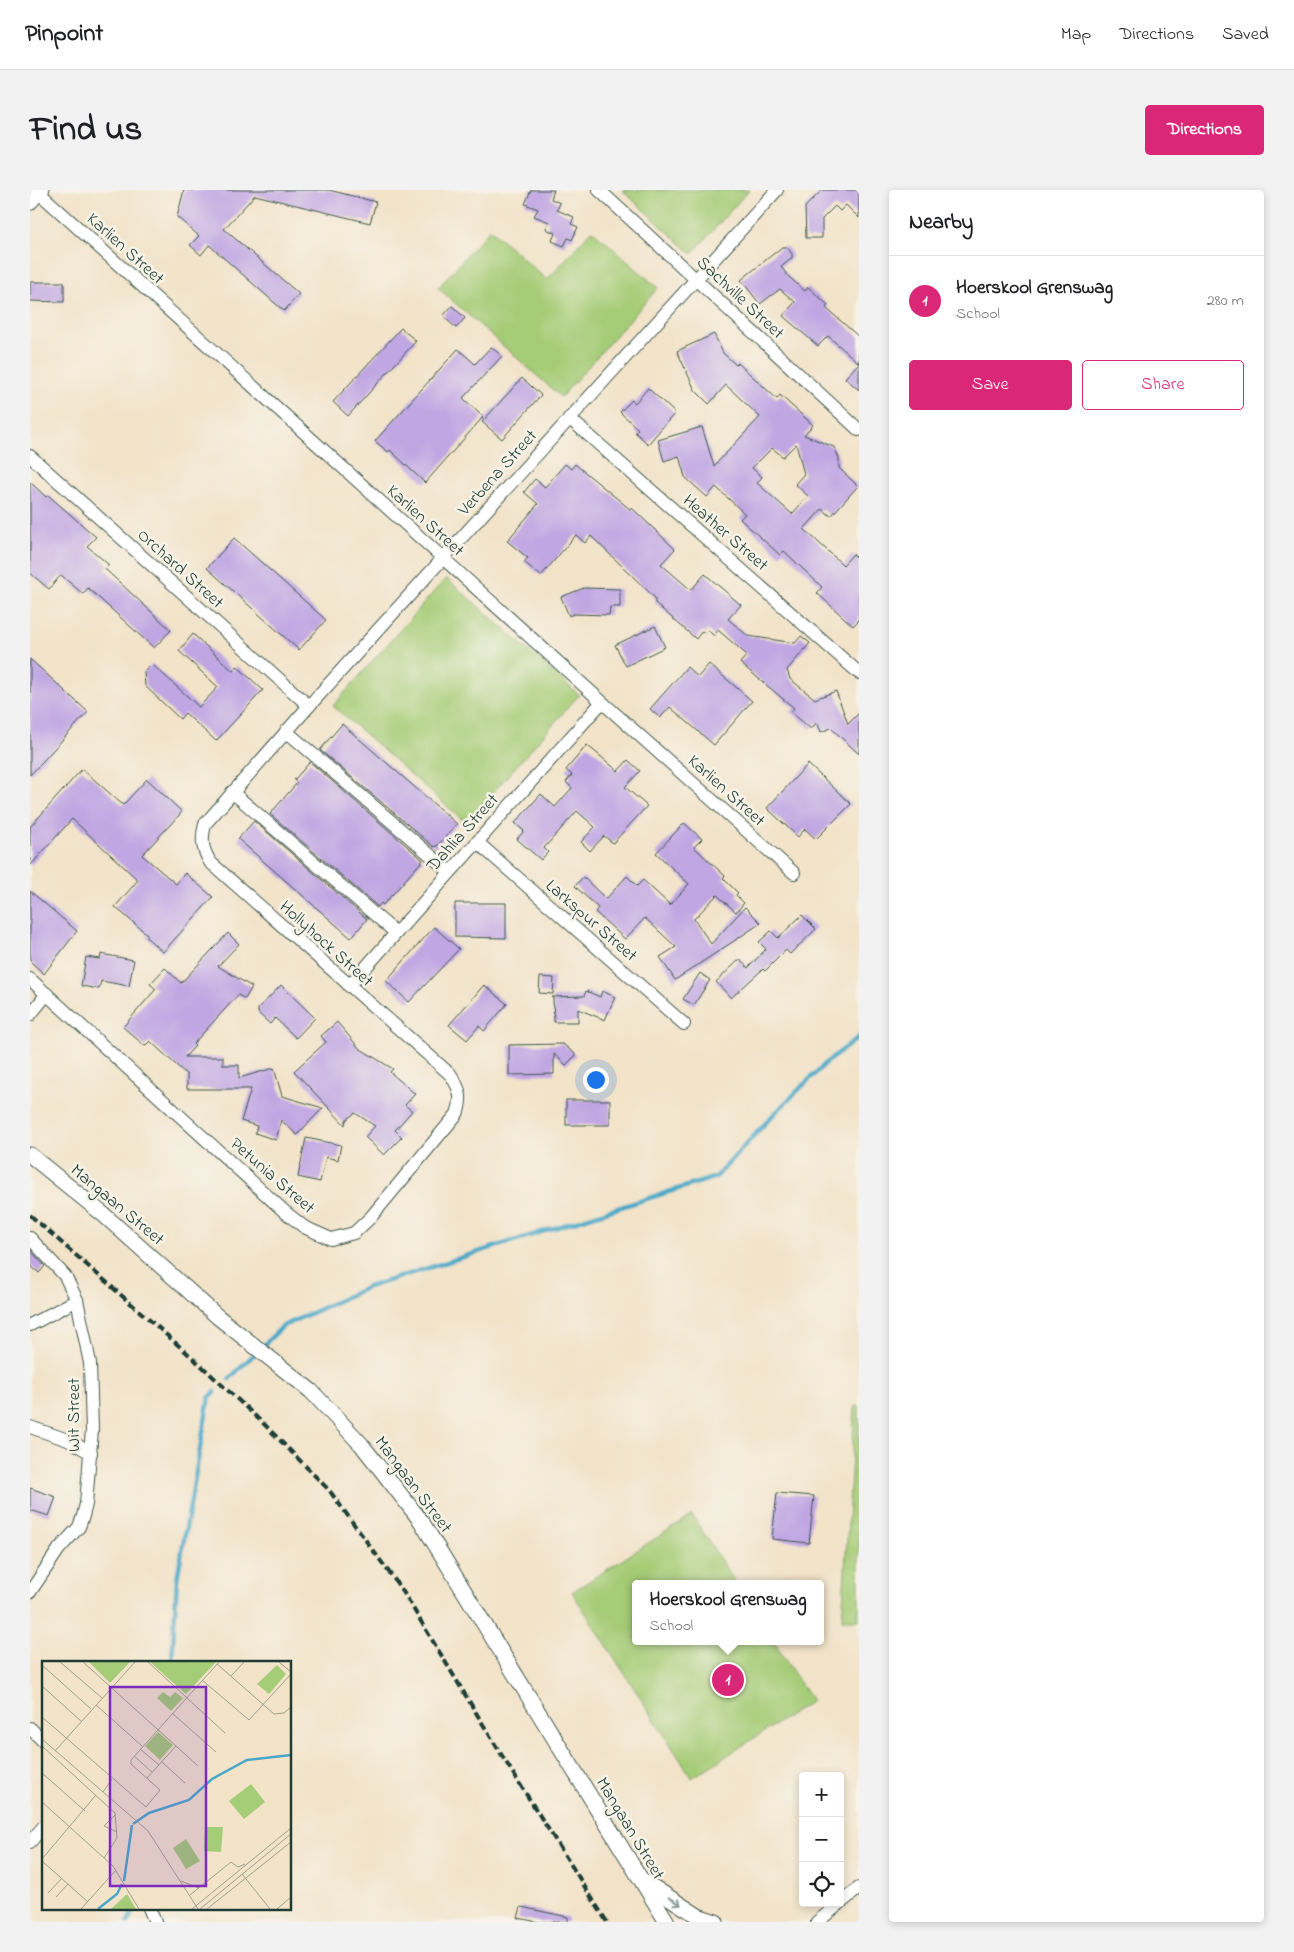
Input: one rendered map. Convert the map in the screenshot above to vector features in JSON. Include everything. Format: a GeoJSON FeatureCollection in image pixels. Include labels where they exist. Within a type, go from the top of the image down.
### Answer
{"type":"FeatureCollection","features":[{"type":"Feature","properties":{"kind":"street","name":"Sachville Street"},"geometry":{"type":"LineString","coordinates":[[599,190],[859,430]]}},
{"type":"Feature","properties":{"kind":"street","name":"Verbena Street"},"geometry":{"type":"LineString","coordinates":[[205,824],[286,731],[569,418],[698,280],[777,190]]}},
{"type":"Feature","properties":{"kind":"street"},"geometry":{"type":"LineString","coordinates":[[30,204],[39,191]]}},
{"type":"Feature","properties":{"kind":"street","name":"Karlien Street"},"geometry":{"type":"LineString","coordinates":[[39,191],[443,559],[794,873]]}},
{"type":"Feature","properties":{"kind":"street","name":"Heather Street"},"geometry":{"type":"LineString","coordinates":[[569,418],[859,673]]}},
{"type":"Feature","properties":{"kind":"street","name":"Orchard Street"},"geometry":{"type":"LineString","coordinates":[[30,456],[309,706]]}},
{"type":"Feature","properties":{"kind":"street","name":"Dahlia Street"},"geometry":{"type":"LineString","coordinates":[[349,986],[602,702]]}},
{"type":"Feature","properties":{"kind":"street"},"geometry":{"type":"LineString","coordinates":[[286,731],[450,872]]}},
{"type":"Feature","properties":{"kind":"street"},"geometry":{"type":"LineString","coordinates":[[232,792],[396,933]]}},
{"type":"Feature","properties":{"kind":"street","name":"Hollyhock Street"},"geometry":{"type":"LineString","coordinates":[[205,824],[201,838],[202,848],[210,862],[451,1075]]}},
{"type":"Feature","properties":{"kind":"street","name":"Larkspur Street"},"geometry":{"type":"LineString","coordinates":[[477,842],[684,1024]]}},
{"type":"Feature","properties":{"kind":"street","name":"Petunia Street"},"geometry":{"type":"LineString","coordinates":[[30,979],[285,1212],[312,1231],[331,1239],[354,1233],[371,1216],[457,1114],[461,1096],[459,1087],[451,1075]]}},
{"type":"Feature","properties":{"kind":"street"},"geometry":{"type":"LineString","coordinates":[[30,1015],[47,994]]}},
{"type":"Feature","properties":{"kind":"street","name":"Mangaan Street"},"geometry":{"type":"LineString","coordinates":[[30,1155],[160,1264],[218,1317],[311,1391],[361,1444],[421,1521],[554,1735],[666,1922]]}},
{"type":"Feature","properties":{"kind":"street","name":"Wit Street"},"geometry":{"type":"LineString","coordinates":[[30,1238],[65,1276],[77,1300],[90,1362],[91,1452],[86,1504],[79,1527],[59,1549],[30,1592]]}},
{"type":"Feature","properties":{"kind":"street"},"geometry":{"type":"LineString","coordinates":[[30,1325],[77,1300]]}},
{"type":"Feature","properties":{"kind":"street"},"geometry":{"type":"LineString","coordinates":[[30,1427],[68,1440],[91,1452]]}},
{"type":"Feature","properties":{"kind":"street"},"geometry":{"type":"LineString","coordinates":[[30,1728],[42,1740]]}},
{"type":"Feature","properties":{"kind":"street"},"geometry":{"type":"LineString","coordinates":[[30,1842],[42,1828]]}},
{"type":"Feature","properties":{"kind":"street"},"geometry":{"type":"LineString","coordinates":[[637,1876],[698,1916],[716,1922]]}},
{"type":"Feature","properties":{"kind":"street"},"geometry":{"type":"LineString","coordinates":[[817,1922],[859,1888]]}},
{"type":"Feature","properties":{"kind":"street"},"geometry":{"type":"LineString","coordinates":[[149,1910],[155,1922]]}},
{"type":"Feature","properties":{"kind":"green space"},"geometry":{"type":"Polygon","coordinates":[[[622,190],[749,190],[692,254],[622,190]]]}},
{"type":"Feature","properties":{"kind":"green space"},"geometry":{"type":"Polygon","coordinates":[[[490,229],[547,280],[592,230],[658,288],[561,397],[438,288],[490,229]]]}},
{"type":"Feature","properties":{"kind":"green space"},"geometry":{"type":"Polygon","coordinates":[[[446,578],[579,695],[466,823],[333,706],[446,578]]]}},
{"type":"Feature","properties":{"kind":"green space"},"geometry":{"type":"Polygon","coordinates":[[[855,1406],[859,1406],[859,1620],[842,1620],[855,1406]]]}},
{"type":"Feature","properties":{"kind":"green space"},"geometry":{"type":"Polygon","coordinates":[[[692,1515],[733,1580],[632,1580],[632,1645],[776,1645],[812,1701],[692,1778],[572,1592],[692,1515]]]}},
{"type":"Feature","properties":{"kind":"building"},"geometry":{"type":"Polygon","coordinates":[[[184,190],[329,190],[376,202],[370,223],[255,195],[224,229],[299,294],[284,311],[209,245],[201,255],[190,245],[199,236],[177,217],[184,190]]]}},
{"type":"Feature","properties":{"kind":"building"},"geometry":{"type":"Polygon","coordinates":[[[531,190],[554,190],[551,199],[560,203],[557,210],[574,217],[571,224],[578,227],[572,240],[568,238],[564,246],[552,241],[555,233],[546,229],[549,222],[534,216],[538,209],[525,204],[531,190]]]}},
{"type":"Feature","properties":{"kind":"building"},"geometry":{"type":"Polygon","coordinates":[[[822,190],[859,190],[859,218],[846,205],[840,211],[835,206],[822,219],[822,238],[806,238],[805,207],[822,190]]]}},
{"type":"Feature","properties":{"kind":"building"},"geometry":{"type":"Polygon","coordinates":[[[782,247],[787,247],[792,254],[792,258],[781,267],[789,277],[805,291],[808,287],[828,305],[826,308],[859,337],[859,363],[828,336],[818,346],[783,316],[795,302],[780,289],[760,304],[741,280],[782,247]]]}},
{"type":"Feature","properties":{"kind":"building"},"geometry":{"type":"Polygon","coordinates":[[[30,282],[64,282],[64,302],[30,301],[30,282]]]}},
{"type":"Feature","properties":{"kind":"building"},"geometry":{"type":"Polygon","coordinates":[[[452,306],[465,318],[456,328],[443,316],[452,306]]]}},
{"type":"Feature","properties":{"kind":"building"},"geometry":{"type":"Polygon","coordinates":[[[401,328],[416,341],[348,416],[333,402],[401,328]]]}},
{"type":"Feature","properties":{"kind":"building"},"geometry":{"type":"Polygon","coordinates":[[[714,334],[723,353],[736,365],[738,363],[777,399],[780,395],[813,425],[804,435],[834,447],[839,458],[839,468],[858,486],[831,516],[822,509],[804,529],[843,565],[853,554],[859,560],[859,620],[853,626],[817,593],[822,587],[784,551],[780,555],[740,519],[745,514],[716,487],[707,497],[685,477],[679,456],[664,461],[658,440],[702,427],[714,466],[760,417],[726,385],[709,404],[695,390],[677,351],[714,334]],[[796,444],[783,457],[772,448],[752,468],[762,477],[757,483],[792,514],[808,496],[795,484],[804,474],[796,444]]]}},
{"type":"Feature","properties":{"kind":"building"},"geometry":{"type":"Polygon","coordinates":[[[491,347],[502,356],[463,398],[483,417],[425,483],[390,450],[388,452],[375,441],[458,349],[475,364],[491,347]]]}},
{"type":"Feature","properties":{"kind":"building"},"geometry":{"type":"Polygon","coordinates":[[[859,363],[859,390],[845,378],[859,363]]]}},
{"type":"Feature","properties":{"kind":"building"},"geometry":{"type":"Polygon","coordinates":[[[522,378],[541,395],[502,439],[482,422],[522,378]]]}},
{"type":"Feature","properties":{"kind":"building"},"geometry":{"type":"Polygon","coordinates":[[[648,388],[675,413],[648,444],[635,432],[638,429],[620,412],[632,400],[635,403],[648,388]]]}},
{"type":"Feature","properties":{"kind":"building"},"geometry":{"type":"Polygon","coordinates":[[[565,464],[571,469],[575,464],[631,510],[632,508],[675,549],[661,564],[691,590],[705,574],[741,605],[728,619],[748,636],[795,643],[801,636],[810,643],[787,670],[790,679],[815,699],[836,691],[848,724],[859,713],[859,754],[831,728],[821,732],[817,722],[811,729],[791,712],[794,708],[740,663],[747,655],[718,630],[714,636],[708,630],[705,633],[702,631],[696,639],[655,603],[655,598],[591,536],[585,543],[576,535],[541,576],[524,562],[528,558],[507,541],[538,504],[524,492],[535,479],[545,487],[565,464]]]}},
{"type":"Feature","properties":{"kind":"building"},"geometry":{"type":"Polygon","coordinates":[[[30,482],[46,497],[48,495],[96,537],[87,546],[109,565],[105,569],[171,630],[154,648],[88,588],[83,594],[61,575],[49,589],[30,573],[30,482]]]}},
{"type":"Feature","properties":{"kind":"building"},"geometry":{"type":"Polygon","coordinates":[[[234,538],[326,620],[299,650],[207,568],[234,538]]]}},
{"type":"Feature","properties":{"kind":"building"},"geometry":{"type":"Polygon","coordinates":[[[584,588],[620,589],[620,607],[610,607],[609,615],[573,614],[569,616],[561,597],[584,588]]]}},
{"type":"Feature","properties":{"kind":"building"},"geometry":{"type":"Polygon","coordinates":[[[655,626],[665,647],[626,666],[615,645],[655,626]]]}},
{"type":"Feature","properties":{"kind":"building"},"geometry":{"type":"Polygon","coordinates":[[[193,634],[233,671],[237,666],[263,690],[216,741],[185,713],[180,719],[145,686],[144,672],[152,664],[199,707],[218,687],[179,651],[193,634]]]}},
{"type":"Feature","properties":{"kind":"building"},"geometry":{"type":"Polygon","coordinates":[[[30,659],[88,712],[30,775],[30,659]]]}},
{"type":"Feature","properties":{"kind":"building"},"geometry":{"type":"Polygon","coordinates":[[[709,664],[752,701],[714,745],[670,707],[660,718],[650,709],[687,667],[698,677],[709,664]]]}},
{"type":"Feature","properties":{"kind":"building"},"geometry":{"type":"Polygon","coordinates":[[[342,724],[457,824],[438,845],[434,847],[320,750],[342,724]]]}},
{"type":"Feature","properties":{"kind":"building"},"geometry":{"type":"Polygon","coordinates":[[[587,745],[618,771],[628,760],[640,771],[625,787],[647,806],[613,843],[604,836],[590,851],[581,842],[595,827],[577,811],[544,848],[548,852],[541,860],[517,839],[524,831],[515,823],[541,794],[555,807],[572,788],[566,782],[572,775],[566,770],[587,745]]]}},
{"type":"Feature","properties":{"kind":"building"},"geometry":{"type":"Polygon","coordinates":[[[310,762],[423,860],[383,905],[381,903],[378,907],[270,814],[297,783],[294,780],[310,762]]]}},
{"type":"Feature","properties":{"kind":"building"},"geometry":{"type":"Polygon","coordinates":[[[808,764],[851,804],[816,839],[805,829],[798,837],[767,808],[808,764]]]}},
{"type":"Feature","properties":{"kind":"building"},"geometry":{"type":"Polygon","coordinates":[[[82,769],[123,805],[147,779],[182,812],[142,855],[176,884],[185,873],[213,897],[163,952],[146,937],[148,935],[115,907],[138,880],[72,819],[30,866],[30,827],[82,769]]]}},
{"type":"Feature","properties":{"kind":"building"},"geometry":{"type":"Polygon","coordinates":[[[254,821],[367,919],[351,938],[238,839],[254,821]]]}},
{"type":"Feature","properties":{"kind":"building"},"geometry":{"type":"Polygon","coordinates":[[[684,823],[702,839],[694,847],[725,876],[723,878],[738,893],[736,895],[744,903],[736,912],[717,895],[694,919],[711,944],[745,907],[761,923],[675,980],[660,957],[676,947],[645,918],[625,939],[595,912],[598,908],[575,886],[583,877],[606,899],[627,876],[637,886],[643,880],[670,905],[689,884],[656,853],[684,823]]]}},
{"type":"Feature","properties":{"kind":"building"},"geometry":{"type":"Polygon","coordinates":[[[30,891],[77,931],[44,974],[30,961],[30,891]]]}},
{"type":"Feature","properties":{"kind":"building"},"geometry":{"type":"Polygon","coordinates":[[[455,903],[506,903],[506,938],[455,937],[455,903]]]}},
{"type":"Feature","properties":{"kind":"building"},"geometry":{"type":"Polygon","coordinates":[[[802,915],[816,929],[790,954],[786,950],[765,971],[763,969],[731,998],[716,982],[740,959],[748,968],[766,949],[759,942],[771,931],[778,938],[802,915]]]}},
{"type":"Feature","properties":{"kind":"building"},"geometry":{"type":"Polygon","coordinates":[[[434,927],[459,949],[409,1002],[386,981],[434,927]]]}},
{"type":"Feature","properties":{"kind":"building"},"geometry":{"type":"Polygon","coordinates":[[[228,933],[239,944],[218,966],[252,987],[245,999],[238,995],[193,1044],[195,1046],[185,1057],[223,1057],[223,1065],[239,1065],[239,1078],[274,1068],[282,1096],[323,1108],[297,1135],[281,1120],[276,1140],[255,1133],[257,1126],[241,1121],[251,1089],[187,1089],[187,1075],[150,1041],[145,1046],[123,1027],[156,989],[150,984],[165,968],[181,983],[228,933]]]}},
{"type":"Feature","properties":{"kind":"building"},"geometry":{"type":"Polygon","coordinates":[[[101,954],[134,960],[129,986],[101,981],[99,989],[81,986],[86,957],[100,959],[101,954]]]}},
{"type":"Feature","properties":{"kind":"building"},"geometry":{"type":"Polygon","coordinates":[[[700,973],[710,980],[694,1005],[683,999],[700,973]]]}},
{"type":"Feature","properties":{"kind":"building"},"geometry":{"type":"Polygon","coordinates":[[[540,977],[554,978],[553,994],[539,993],[540,977]]]}},
{"type":"Feature","properties":{"kind":"building"},"geometry":{"type":"Polygon","coordinates":[[[281,985],[315,1018],[296,1038],[275,1018],[270,1024],[258,1013],[258,1009],[281,985]]]}},
{"type":"Feature","properties":{"kind":"building"},"geometry":{"type":"Polygon","coordinates":[[[484,985],[507,1004],[484,1031],[479,1026],[467,1040],[449,1025],[484,985]]]}},
{"type":"Feature","properties":{"kind":"building"},"geometry":{"type":"Polygon","coordinates":[[[586,991],[600,997],[602,991],[615,997],[605,1020],[578,1009],[578,1022],[554,1022],[553,998],[551,997],[584,996],[586,991]]]}},
{"type":"Feature","properties":{"kind":"building"},"geometry":{"type":"Polygon","coordinates":[[[337,1022],[359,1048],[393,1069],[390,1072],[415,1094],[405,1105],[412,1111],[395,1130],[402,1137],[384,1155],[365,1137],[375,1126],[355,1113],[346,1120],[345,1125],[294,1071],[326,1042],[321,1036],[337,1022]]]}},
{"type":"Feature","properties":{"kind":"building"},"geometry":{"type":"Polygon","coordinates":[[[563,1044],[576,1055],[566,1065],[554,1054],[554,1074],[509,1075],[509,1045],[563,1044]]]}},
{"type":"Feature","properties":{"kind":"building"},"geometry":{"type":"Polygon","coordinates":[[[566,1100],[610,1100],[610,1125],[566,1125],[566,1100]]]}},
{"type":"Feature","properties":{"kind":"building"},"geometry":{"type":"Polygon","coordinates":[[[306,1138],[341,1145],[338,1160],[326,1157],[320,1182],[298,1177],[306,1138]]]}},
{"type":"Feature","properties":{"kind":"building"},"geometry":{"type":"Polygon","coordinates":[[[30,1250],[45,1266],[39,1273],[30,1265],[30,1250]]]}},
{"type":"Feature","properties":{"kind":"building"},"geometry":{"type":"Polygon","coordinates":[[[30,1488],[56,1497],[49,1516],[30,1510],[30,1488]]]}},
{"type":"Feature","properties":{"kind":"building"},"geometry":{"type":"Polygon","coordinates":[[[777,1493],[814,1496],[809,1543],[772,1539],[777,1493]]]}},
{"type":"Feature","properties":{"kind":"building"},"geometry":{"type":"Polygon","coordinates":[[[521,1907],[568,1917],[568,1922],[538,1922],[518,1918],[521,1907]]]}},
{"type":"Feature","properties":{"kind":"waterway"},"geometry":{"type":"LineString","coordinates":[[229,1379],[283,1326],[368,1287],[716,1177],[771,1117],[827,1062],[859,1037]]}},
{"type":"Feature","properties":{"kind":"waterway"},"geometry":{"type":"LineString","coordinates":[[172,1661],[177,1579],[209,1398],[215,1392]]}},
{"type":"Feature","properties":{"kind":"waterway"},"geometry":{"type":"LineString","coordinates":[[128,1922],[133,1910]]}},
{"type":"Feature","properties":{"kind":"railway"},"geometry":{"type":"LineString","coordinates":[[30,1215],[194,1359],[265,1425],[329,1490],[402,1590],[504,1759],[607,1922]]}},
{"type":"Feature","properties":{"kind":"place","name":"Hoerskool Grenswag"},"geometry":{"type":"Point","coordinates":[728,1680]}}]}
